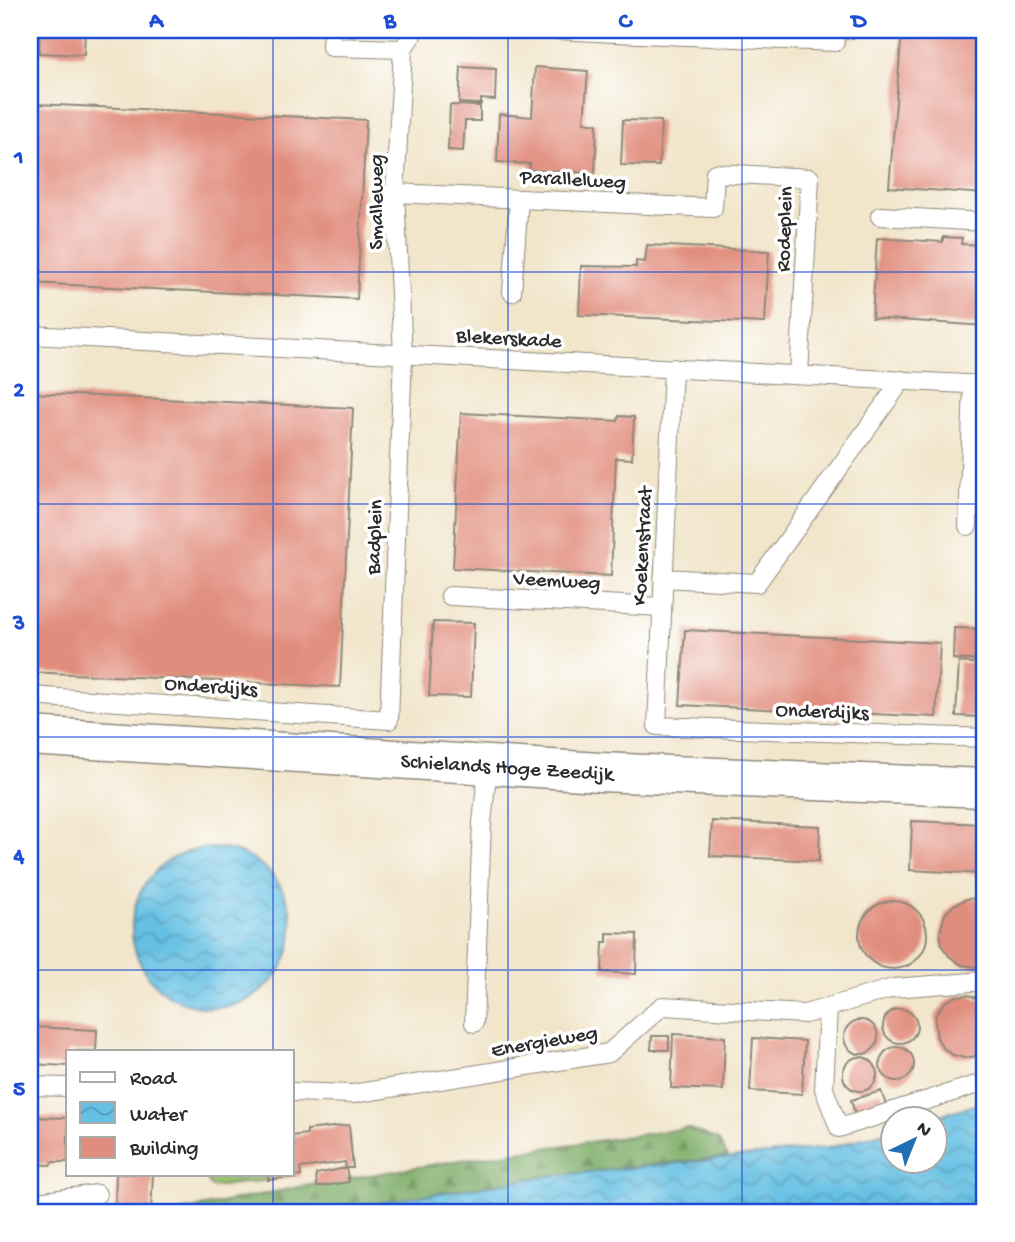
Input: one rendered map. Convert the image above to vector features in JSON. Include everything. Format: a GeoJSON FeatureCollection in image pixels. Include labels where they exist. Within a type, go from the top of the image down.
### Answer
{"type":"FeatureCollection","features":[{"type":"Feature","properties":{"kind":"main road","name":"Schielands Hoge Zeedijk"},"geometry":{"type":"LineString","coordinates":[[30,736],[600,772],[985,788]]}},
{"type":"Feature","properties":{"kind":"lane"},"geometry":{"type":"LineString","coordinates":[[331,30],[331,47],[403,49],[415,30]]}},
{"type":"Feature","properties":{"kind":"lane"},"geometry":{"type":"LineString","coordinates":[[557,30],[835,42]]}},
{"type":"Feature","properties":{"kind":"lane","name":"Smalleweg"},"geometry":{"type":"LineString","coordinates":[[403,49],[395,193],[403,355]]}},
{"type":"Feature","properties":{"kind":"lane","name":"Parallelweg"},"geometry":{"type":"LineString","coordinates":[[395,193],[713,208],[715,173]]}},
{"type":"Feature","properties":{"kind":"lane","name":"Rodeplein"},"geometry":{"type":"LineString","coordinates":[[715,173],[810,178],[799,375]]}},
{"type":"Feature","properties":{"kind":"lane"},"geometry":{"type":"LineString","coordinates":[[512,292],[519,198]]}},
{"type":"Feature","properties":{"kind":"lane"},"geometry":{"type":"LineString","coordinates":[[880,216],[985,222]]}},
{"type":"Feature","properties":{"kind":"lane","name":"Blekerskade"},"geometry":{"type":"LineString","coordinates":[[30,335],[979,384]]}},
{"type":"Feature","properties":{"kind":"lane","name":"Badplein"},"geometry":{"type":"LineString","coordinates":[[389,720],[403,355]]}},
{"type":"Feature","properties":{"kind":"lane","name":"Koekenstraat"},"geometry":{"type":"LineString","coordinates":[[657,726],[673,368]]}},
{"type":"Feature","properties":{"kind":"lane"},"geometry":{"type":"LineString","coordinates":[[663,578],[757,583],[902,380]]}},
{"type":"Feature","properties":{"kind":"lane"},"geometry":{"type":"LineString","coordinates":[[968,526],[979,384]]}},
{"type":"Feature","properties":{"kind":"lane","name":"Veemweg"},"geometry":{"type":"LineString","coordinates":[[450,596],[661,607]]}},
{"type":"Feature","properties":{"kind":"lane","name":"Onderdijks"},"geometry":{"type":"LineString","coordinates":[[30,696],[389,720]]}},
{"type":"Feature","properties":{"kind":"lane","name":"Onderdijks"},"geometry":{"type":"LineString","coordinates":[[657,726],[985,738]]}},
{"type":"Feature","properties":{"kind":"lane"},"geometry":{"type":"LineString","coordinates":[[474,1023],[486,784],[484,764]]}},
{"type":"Feature","properties":{"kind":"lane","name":"Energieweg"},"geometry":{"type":"LineString","coordinates":[[294,1092],[352,1094],[609,1053],[662,1006],[805,1014],[893,988],[985,981]]}},
{"type":"Feature","properties":{"kind":"lane"},"geometry":{"type":"LineString","coordinates":[[828,1007],[824,1089],[839,1128],[985,1082]]}},
{"type":"Feature","properties":{"kind":"lane"},"geometry":{"type":"LineString","coordinates":[[30,1086],[66,1087]]}},
{"type":"Feature","properties":{"kind":"lane"},"geometry":{"type":"LineString","coordinates":[[30,1203],[97,1194]]}},
{"type":"Feature","properties":{"kind":"green space"},"geometry":{"type":"Polygon","coordinates":[[[687,1128],[718,1140],[728,1157],[542,1177],[320,1212],[176,1212],[304,1186],[467,1159],[687,1128]]]}},
{"type":"Feature","properties":{"kind":"green space"},"geometry":{"type":"Polygon","coordinates":[[[209,1176],[268,1176],[268,1180],[212,1187],[208,1183],[209,1176]]]}},
{"type":"Feature","properties":{"kind":"water"},"geometry":{"type":"Polygon","coordinates":[[[212,848],[242,854],[268,872],[286,898],[292,928],[286,958],[268,984],[242,1002],[212,1008],[182,1002],[156,984],[138,958],[132,928],[138,898],[156,872],[182,854],[212,848]]]}},
{"type":"Feature","properties":{"kind":"water"},"geometry":{"type":"Polygon","coordinates":[[[985,1102],[985,1212],[320,1212],[542,1177],[828,1148],[878,1134],[878,1176],[948,1176],[948,1113],[985,1102]]]}},
{"type":"Feature","properties":{"kind":"building"},"geometry":{"type":"Polygon","coordinates":[[[40,30],[85,30],[84,55],[39,53],[40,30]]]}},
{"type":"Feature","properties":{"kind":"building"},"geometry":{"type":"Polygon","coordinates":[[[821,30],[854,30],[854,38],[820,37],[821,30]]]}},
{"type":"Feature","properties":{"kind":"building"},"geometry":{"type":"Polygon","coordinates":[[[902,30],[985,30],[985,194],[889,187],[902,30]]]}},
{"type":"Feature","properties":{"kind":"building"},"geometry":{"type":"Polygon","coordinates":[[[461,67],[496,69],[495,100],[481,99],[481,104],[459,103],[461,67]]]}},
{"type":"Feature","properties":{"kind":"building"},"geometry":{"type":"Polygon","coordinates":[[[535,67],[588,71],[584,122],[597,124],[595,173],[530,170],[530,164],[497,162],[499,114],[532,117],[535,67]]]}},
{"type":"Feature","properties":{"kind":"building"},"geometry":{"type":"Polygon","coordinates":[[[36,104],[366,120],[357,299],[30,283],[36,104]]]}},
{"type":"Feature","properties":{"kind":"building"},"geometry":{"type":"Polygon","coordinates":[[[450,105],[480,106],[480,121],[465,121],[463,151],[448,150],[450,105]]]}},
{"type":"Feature","properties":{"kind":"building"},"geometry":{"type":"Polygon","coordinates":[[[623,120],[661,121],[659,166],[621,165],[623,120]]]}},
{"type":"Feature","properties":{"kind":"building"},"geometry":{"type":"Polygon","coordinates":[[[943,237],[962,238],[961,244],[985,245],[985,326],[872,318],[877,238],[943,242],[943,237]]]}},
{"type":"Feature","properties":{"kind":"building"},"geometry":{"type":"Polygon","coordinates":[[[647,245],[769,251],[765,323],[579,315],[581,266],[636,267],[636,261],[645,262],[647,245]]]}},
{"type":"Feature","properties":{"kind":"building"},"geometry":{"type":"Polygon","coordinates":[[[30,393],[353,408],[340,687],[30,672],[30,393]]]}},
{"type":"Feature","properties":{"kind":"building"},"geometry":{"type":"Polygon","coordinates":[[[461,413],[618,421],[619,416],[634,417],[632,459],[616,458],[611,576],[453,568],[461,413]]]}},
{"type":"Feature","properties":{"kind":"building"},"geometry":{"type":"Polygon","coordinates":[[[433,622],[474,623],[471,697],[429,696],[433,622]]]}},
{"type":"Feature","properties":{"kind":"building"},"geometry":{"type":"Polygon","coordinates":[[[954,628],[985,629],[985,661],[953,659],[954,628]]]}},
{"type":"Feature","properties":{"kind":"building"},"geometry":{"type":"Polygon","coordinates":[[[685,630],[940,643],[936,717],[680,705],[685,630]]]}},
{"type":"Feature","properties":{"kind":"building"},"geometry":{"type":"Polygon","coordinates":[[[959,662],[985,664],[985,717],[956,716],[959,662]]]}},
{"type":"Feature","properties":{"kind":"building"},"geometry":{"type":"Polygon","coordinates":[[[712,821],[820,826],[819,861],[710,856],[712,821]]]}},
{"type":"Feature","properties":{"kind":"building"},"geometry":{"type":"Polygon","coordinates":[[[912,821],[985,824],[985,874],[910,870],[912,821]]]}},
{"type":"Feature","properties":{"kind":"building"},"geometry":{"type":"Polygon","coordinates":[[[966,899],[985,900],[985,965],[962,965],[949,956],[942,946],[940,932],[945,914],[954,905],[966,899]]]}},
{"type":"Feature","properties":{"kind":"building"},"geometry":{"type":"Polygon","coordinates":[[[900,901],[921,916],[927,928],[925,948],[917,959],[900,969],[886,969],[869,959],[861,948],[859,928],[869,911],[880,903],[900,901]]]}},
{"type":"Feature","properties":{"kind":"building"},"geometry":{"type":"Polygon","coordinates":[[[607,933],[637,934],[636,974],[602,972],[603,942],[607,942],[607,933]]]}},
{"type":"Feature","properties":{"kind":"building"},"geometry":{"type":"Polygon","coordinates":[[[969,995],[985,1001],[985,1051],[965,1058],[953,1055],[943,1048],[937,1038],[935,1021],[944,1003],[956,996],[969,995]]]}},
{"type":"Feature","properties":{"kind":"building"},"geometry":{"type":"Polygon","coordinates":[[[900,1009],[912,1014],[917,1026],[912,1038],[900,1043],[888,1038],[883,1026],[888,1014],[900,1009]]]}},
{"type":"Feature","properties":{"kind":"building"},"geometry":{"type":"Polygon","coordinates":[[[861,1020],[873,1025],[878,1037],[873,1049],[861,1054],[849,1049],[844,1037],[849,1025],[861,1020]]]}},
{"type":"Feature","properties":{"kind":"building"},"geometry":{"type":"Polygon","coordinates":[[[31,1027],[97,1030],[96,1050],[66,1050],[66,1066],[30,1064],[31,1027]]]}},
{"type":"Feature","properties":{"kind":"building"},"geometry":{"type":"Polygon","coordinates":[[[673,1034],[725,1037],[723,1090],[671,1088],[673,1034]]]}},
{"type":"Feature","properties":{"kind":"building"},"geometry":{"type":"Polygon","coordinates":[[[652,1036],[669,1036],[669,1050],[651,1050],[652,1036]]]}},
{"type":"Feature","properties":{"kind":"building"},"geometry":{"type":"Polygon","coordinates":[[[753,1038],[805,1041],[802,1094],[750,1091],[753,1038]]]}},
{"type":"Feature","properties":{"kind":"building"},"geometry":{"type":"Polygon","coordinates":[[[897,1047],[909,1052],[914,1064],[909,1076],[897,1081],[885,1076],[880,1064],[885,1052],[897,1047]]]}},
{"type":"Feature","properties":{"kind":"building"},"geometry":{"type":"Polygon","coordinates":[[[860,1057],[872,1062],[877,1074],[872,1086],[860,1091],[848,1086],[843,1074],[848,1062],[860,1057]]]}},
{"type":"Feature","properties":{"kind":"building"},"geometry":{"type":"Polygon","coordinates":[[[881,1091],[886,1105],[855,1115],[851,1100],[881,1091]]]}},
{"type":"Feature","properties":{"kind":"building"},"geometry":{"type":"Polygon","coordinates":[[[30,1117],[66,1118],[66,1162],[52,1162],[51,1165],[30,1164],[30,1117]]]}},
{"type":"Feature","properties":{"kind":"building"},"geometry":{"type":"Polygon","coordinates":[[[349,1125],[353,1168],[346,1168],[345,1162],[300,1168],[301,1176],[268,1180],[268,1176],[294,1176],[294,1136],[307,1134],[307,1130],[349,1125]]]}},
{"type":"Feature","properties":{"kind":"building"},"geometry":{"type":"Polygon","coordinates":[[[346,1168],[349,1182],[317,1187],[316,1174],[346,1168]]]}},
{"type":"Feature","properties":{"kind":"building"},"geometry":{"type":"Polygon","coordinates":[[[116,1176],[153,1176],[151,1212],[115,1212],[116,1176]]]}}]}
